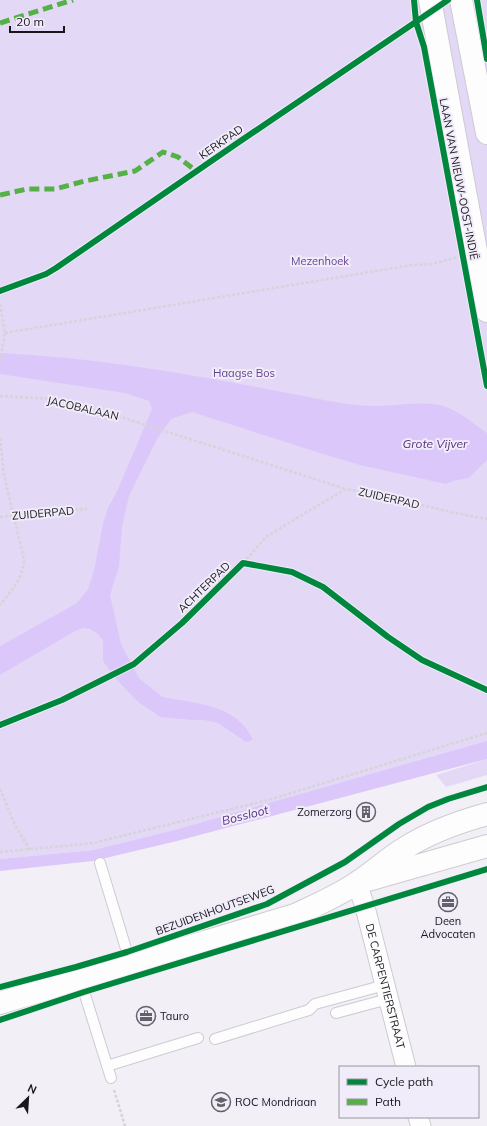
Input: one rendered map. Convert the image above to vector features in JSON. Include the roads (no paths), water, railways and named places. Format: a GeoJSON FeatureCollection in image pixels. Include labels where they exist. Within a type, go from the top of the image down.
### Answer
{"type":"FeatureCollection","features":[{"type":"Feature","properties":{"kind":"street","name":"LAAN VAN NIEUW-OOST-INDIË"},"geometry":{"type":"LineString","coordinates":[[430,0],[487,311]]}},
{"type":"Feature","properties":{"kind":"street"},"geometry":{"type":"LineString","coordinates":[[461,0],[487,134]]}},
{"type":"Feature","properties":{"kind":"street"},"geometry":{"type":"LineString","coordinates":[[0,1004],[295,915],[328,900],[357,883],[404,848],[430,833],[464,820],[487,814]]}},
{"type":"Feature","properties":{"kind":"street"},"geometry":{"type":"LineString","coordinates":[[357,883],[487,846]]}},
{"type":"Feature","properties":{"kind":"street","name":"DE CARPENTIERSTRAAT"},"geometry":{"type":"LineString","coordinates":[[357,883],[365,907],[406,1066]]}},
{"type":"Feature","properties":{"kind":"lane"},"geometry":{"type":"LineString","coordinates":[[100,863],[127,952]]}},
{"type":"Feature","properties":{"kind":"lane"},"geometry":{"type":"LineString","coordinates":[[80,979],[111,1078]]}},
{"type":"Feature","properties":{"kind":"lane"},"geometry":{"type":"LineString","coordinates":[[336,1013],[387,992]]}},
{"type":"Feature","properties":{"kind":"lane"},"geometry":{"type":"LineString","coordinates":[[215,1039],[308,1010],[315,1004],[387,992]]}},
{"type":"Feature","properties":{"kind":"lane"},"geometry":{"type":"LineString","coordinates":[[107,1066],[198,1038]]}},
{"type":"Feature","properties":{"kind":"water","name":"Grote Vijver"},"geometry":{"type":"Polygon","coordinates":[[[0,353],[83,360],[165,371],[347,404],[378,406],[434,404],[451,409],[487,433],[487,460],[469,478],[446,484],[360,465],[192,412],[171,419],[157,439],[129,496],[122,527],[119,567],[110,595],[121,644],[139,678],[160,695],[163,697],[202,704],[226,712],[237,719],[246,728],[253,740],[246,742],[218,723],[204,720],[160,717],[138,702],[118,681],[103,661],[103,641],[98,634],[90,629],[83,628],[75,631],[0,675],[0,646],[77,603],[88,589],[94,571],[103,524],[108,508],[118,489],[152,409],[149,401],[125,393],[0,374],[0,353]]]}},
{"type":"Feature","properties":{"kind":"water","name":"Bossloot"},"geometry":{"type":"Polygon","coordinates":[[[487,741],[487,759],[177,841],[93,861],[0,871],[0,859],[93,850],[174,830],[487,741]]]}},
{"type":"Feature","properties":{"kind":"place","name":"Zomerzorg"},"geometry":{"type":"Point","coordinates":[366,812]}},
{"type":"Feature","properties":{"kind":"place","name":"Deen Advocaten"},"geometry":{"type":"Point","coordinates":[448,902]}},
{"type":"Feature","properties":{"kind":"place","name":"Tauro"},"geometry":{"type":"Point","coordinates":[146,1016]}},
{"type":"Feature","properties":{"kind":"place","name":"ROC Mondriaan"},"geometry":{"type":"Point","coordinates":[221,1102]}},
{"type":"Feature","properties":{"kind":"park label","name":"Mezenhoek"},"geometry":{"type":"Point","coordinates":[320,261]}},
{"type":"Feature","properties":{"kind":"park label","name":"Haagse Bos"},"geometry":{"type":"Point","coordinates":[244,373]}}]}
